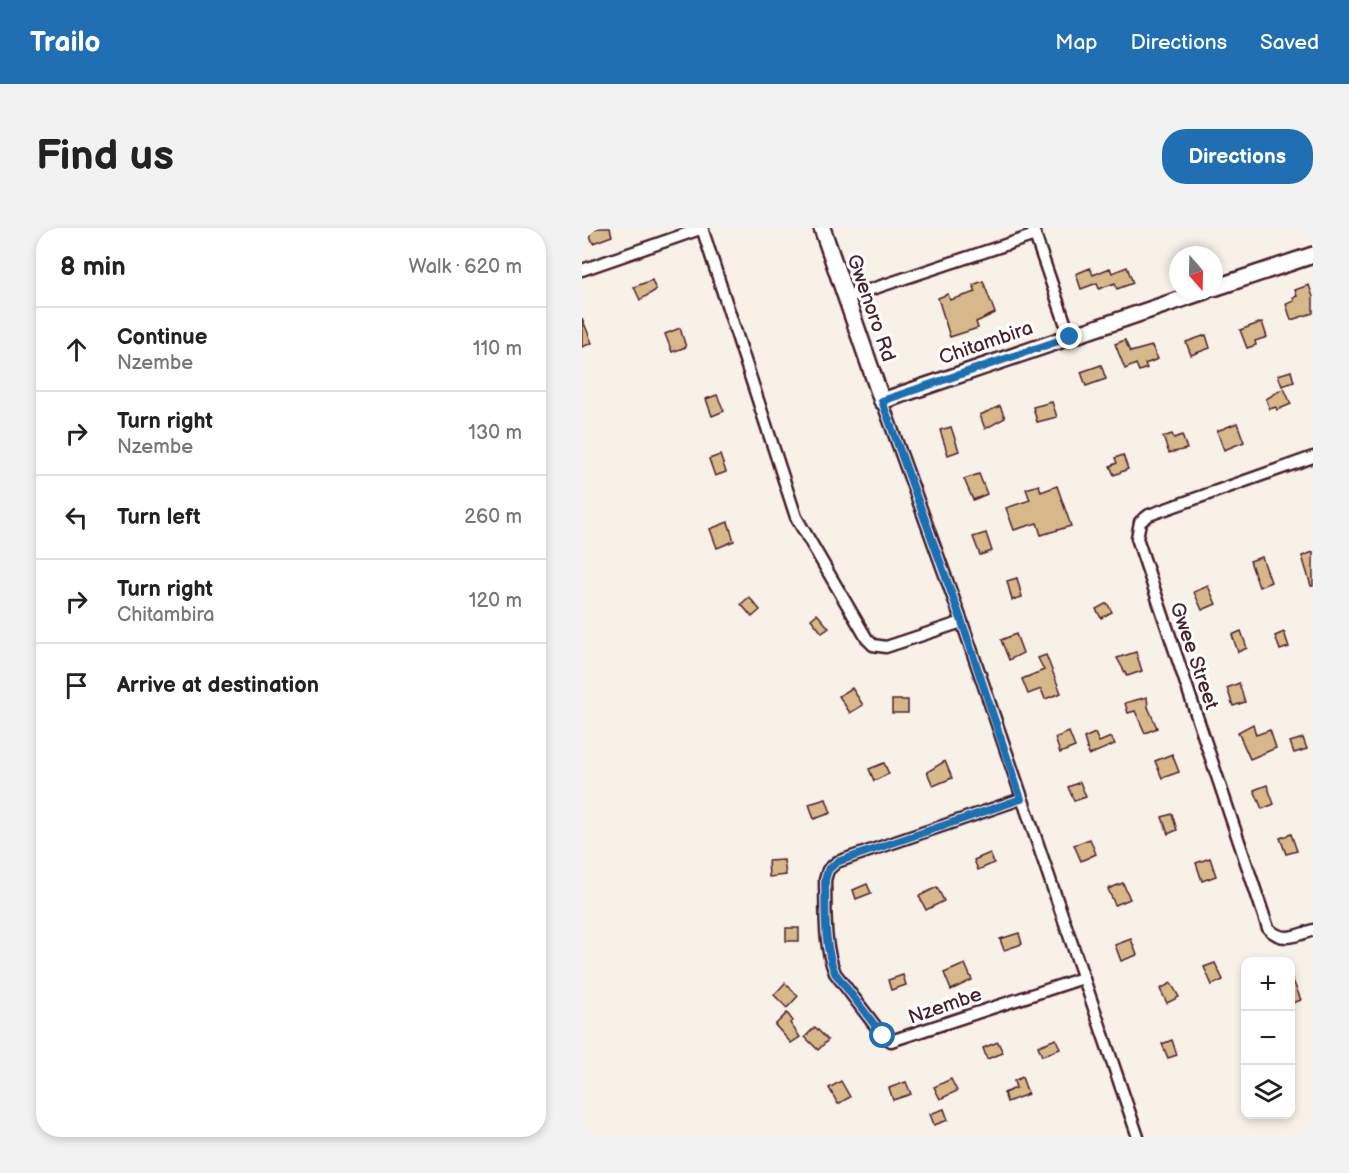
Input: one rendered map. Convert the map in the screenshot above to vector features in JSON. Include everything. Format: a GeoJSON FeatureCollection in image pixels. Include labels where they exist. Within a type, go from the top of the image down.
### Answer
{"type":"FeatureCollection","features":[{"type":"Feature","properties":{"kind":"street"},"geometry":{"type":"LineString","coordinates":[[582,270],[702,228],[796,517],[867,639],[873,645],[886,647],[962,622]]}},
{"type":"Feature","properties":{"kind":"street","name":"Gwenoro Rd"},"geometry":{"type":"LineString","coordinates":[[822,228],[882,401]]}},
{"type":"Feature","properties":{"kind":"street"},"geometry":{"type":"LineString","coordinates":[[845,298],[1034,231],[1070,337]]}},
{"type":"Feature","properties":{"kind":"street"},"geometry":{"type":"LineString","coordinates":[[1223,285],[1313,255]]}},
{"type":"Feature","properties":{"kind":"street","name":"Chitambira"},"geometry":{"type":"LineString","coordinates":[[882,401],[1179,300]]}},
{"type":"Feature","properties":{"kind":"street"},"geometry":{"type":"LineString","coordinates":[[882,401],[962,622],[1138,1137]]}},
{"type":"Feature","properties":{"kind":"street","name":"Gwee Street"},"geometry":{"type":"LineString","coordinates":[[1313,457],[1149,515],[1140,522],[1137,538],[1268,928],[1281,938],[1291,938],[1313,930]]}},
{"type":"Feature","properties":{"kind":"street","name":"Nzembe"},"geometry":{"type":"LineString","coordinates":[[1021,799],[837,862],[828,870],[825,880],[826,944],[830,961],[835,973],[883,1036],[891,1041],[899,1041],[1083,978]]}},
{"type":"Feature","properties":{"kind":"building"},"geometry":{"type":"Polygon","coordinates":[[[610,228],[612,236],[593,243],[588,231],[610,228]]]}},
{"type":"Feature","properties":{"kind":"building"},"geometry":{"type":"Polygon","coordinates":[[[1127,267],[1133,283],[1117,289],[1115,283],[1099,289],[1097,283],[1081,289],[1076,274],[1090,268],[1093,275],[1110,268],[1112,273],[1127,267]]]}},
{"type":"Feature","properties":{"kind":"building"},"geometry":{"type":"Polygon","coordinates":[[[652,280],[656,290],[640,300],[634,287],[652,280]]]}},
{"type":"Feature","properties":{"kind":"building"},"geometry":{"type":"Polygon","coordinates":[[[983,281],[995,313],[976,322],[978,328],[950,337],[938,298],[948,294],[950,300],[976,292],[973,285],[983,281]]]}},
{"type":"Feature","properties":{"kind":"building"},"geometry":{"type":"Polygon","coordinates":[[[1309,285],[1313,297],[1313,313],[1291,320],[1286,304],[1294,301],[1293,298],[1297,296],[1295,290],[1309,285]]]}},
{"type":"Feature","properties":{"kind":"building"},"geometry":{"type":"Polygon","coordinates":[[[582,318],[592,343],[582,347],[582,318]]]}},
{"type":"Feature","properties":{"kind":"building"},"geometry":{"type":"Polygon","coordinates":[[[1262,322],[1267,337],[1255,341],[1256,345],[1247,348],[1240,330],[1262,322]]]}},
{"type":"Feature","properties":{"kind":"building"},"geometry":{"type":"Polygon","coordinates":[[[680,328],[686,347],[672,352],[665,334],[680,328]]]}},
{"type":"Feature","properties":{"kind":"building"},"geometry":{"type":"Polygon","coordinates":[[[1206,335],[1210,348],[1191,355],[1186,342],[1206,335]]]}},
{"type":"Feature","properties":{"kind":"building"},"geometry":{"type":"Polygon","coordinates":[[[1125,340],[1130,352],[1152,346],[1158,359],[1145,364],[1147,368],[1139,371],[1136,364],[1125,369],[1115,344],[1125,340]]]}},
{"type":"Feature","properties":{"kind":"building"},"geometry":{"type":"Polygon","coordinates":[[[1101,365],[1106,379],[1086,386],[1081,372],[1101,365]]]}},
{"type":"Feature","properties":{"kind":"building"},"geometry":{"type":"Polygon","coordinates":[[[1291,371],[1294,382],[1282,386],[1278,375],[1291,371]]]}},
{"type":"Feature","properties":{"kind":"building"},"geometry":{"type":"Polygon","coordinates":[[[1284,388],[1291,404],[1277,410],[1276,407],[1270,409],[1266,399],[1284,388]]]}},
{"type":"Feature","properties":{"kind":"building"},"geometry":{"type":"Polygon","coordinates":[[[717,395],[724,411],[712,416],[706,399],[717,395]]]}},
{"type":"Feature","properties":{"kind":"building"},"geometry":{"type":"Polygon","coordinates":[[[1052,402],[1057,417],[1037,422],[1033,407],[1052,402]]]}},
{"type":"Feature","properties":{"kind":"building"},"geometry":{"type":"Polygon","coordinates":[[[1000,406],[1005,418],[985,429],[980,415],[1000,406]]]}},
{"type":"Feature","properties":{"kind":"building"},"geometry":{"type":"Polygon","coordinates":[[[1237,423],[1244,442],[1224,450],[1217,431],[1237,423]]]}},
{"type":"Feature","properties":{"kind":"building"},"geometry":{"type":"Polygon","coordinates":[[[951,427],[959,451],[948,455],[940,430],[951,427]]]}},
{"type":"Feature","properties":{"kind":"building"},"geometry":{"type":"Polygon","coordinates":[[[1172,434],[1174,438],[1182,435],[1187,449],[1169,453],[1163,437],[1172,434]]]}},
{"type":"Feature","properties":{"kind":"building"},"geometry":{"type":"Polygon","coordinates":[[[720,455],[726,472],[715,476],[709,459],[720,455]]]}},
{"type":"Feature","properties":{"kind":"building"},"geometry":{"type":"Polygon","coordinates":[[[1123,455],[1128,469],[1114,475],[1110,466],[1117,463],[1115,458],[1123,455]]]}},
{"type":"Feature","properties":{"kind":"building"},"geometry":{"type":"Polygon","coordinates":[[[979,474],[987,494],[973,500],[964,479],[979,474]]]}},
{"type":"Feature","properties":{"kind":"building"},"geometry":{"type":"Polygon","coordinates":[[[1039,485],[1041,492],[1057,486],[1071,526],[1041,535],[1037,523],[1014,530],[1006,508],[1030,500],[1026,489],[1039,485]]]}},
{"type":"Feature","properties":{"kind":"building"},"geometry":{"type":"Polygon","coordinates":[[[728,522],[734,541],[717,548],[710,529],[728,522]]]}},
{"type":"Feature","properties":{"kind":"building"},"geometry":{"type":"Polygon","coordinates":[[[986,533],[992,551],[980,555],[973,537],[986,533]]]}},
{"type":"Feature","properties":{"kind":"building"},"geometry":{"type":"Polygon","coordinates":[[[1313,552],[1313,586],[1311,586],[1302,556],[1313,552]]]}},
{"type":"Feature","properties":{"kind":"building"},"geometry":{"type":"Polygon","coordinates":[[[1262,557],[1271,582],[1259,587],[1250,561],[1262,557]]]}},
{"type":"Feature","properties":{"kind":"building"},"geometry":{"type":"Polygon","coordinates":[[[1017,578],[1022,597],[1012,600],[1007,581],[1017,578]]]}},
{"type":"Feature","properties":{"kind":"building"},"geometry":{"type":"Polygon","coordinates":[[[1208,586],[1216,604],[1202,610],[1194,592],[1208,586]]]}},
{"type":"Feature","properties":{"kind":"building"},"geometry":{"type":"Polygon","coordinates":[[[749,597],[760,610],[752,617],[741,604],[749,597]]]}},
{"type":"Feature","properties":{"kind":"building"},"geometry":{"type":"Polygon","coordinates":[[[1107,603],[1112,612],[1101,618],[1096,609],[1107,603]]]}},
{"type":"Feature","properties":{"kind":"building"},"geometry":{"type":"Polygon","coordinates":[[[817,614],[829,628],[822,633],[811,619],[817,614]]]}},
{"type":"Feature","properties":{"kind":"building"},"geometry":{"type":"Polygon","coordinates":[[[1241,631],[1247,648],[1238,652],[1232,635],[1241,631]]]}},
{"type":"Feature","properties":{"kind":"building"},"geometry":{"type":"Polygon","coordinates":[[[1284,632],[1289,647],[1280,650],[1275,636],[1284,632]]]}},
{"type":"Feature","properties":{"kind":"building"},"geometry":{"type":"Polygon","coordinates":[[[1016,634],[1023,653],[1009,660],[1001,640],[1016,634]]]}},
{"type":"Feature","properties":{"kind":"building"},"geometry":{"type":"Polygon","coordinates":[[[1136,652],[1142,671],[1127,676],[1117,658],[1136,652]]]}},
{"type":"Feature","properties":{"kind":"building"},"geometry":{"type":"Polygon","coordinates":[[[1046,655],[1061,693],[1045,699],[1041,689],[1028,694],[1022,679],[1044,670],[1038,658],[1046,655]]]}},
{"type":"Feature","properties":{"kind":"building"},"geometry":{"type":"Polygon","coordinates":[[[1239,683],[1245,702],[1233,706],[1227,688],[1239,683]]]}},
{"type":"Feature","properties":{"kind":"building"},"geometry":{"type":"Polygon","coordinates":[[[852,688],[863,705],[850,713],[839,696],[852,688]]]}},
{"type":"Feature","properties":{"kind":"building"},"geometry":{"type":"Polygon","coordinates":[[[1147,697],[1148,707],[1157,728],[1145,733],[1135,711],[1128,713],[1125,703],[1147,697]]]}},
{"type":"Feature","properties":{"kind":"building"},"geometry":{"type":"Polygon","coordinates":[[[892,700],[908,700],[908,713],[892,713],[892,700]]]}},
{"type":"Feature","properties":{"kind":"building"},"geometry":{"type":"Polygon","coordinates":[[[1253,724],[1256,735],[1270,730],[1276,748],[1250,759],[1238,732],[1253,724]]]}},
{"type":"Feature","properties":{"kind":"building"},"geometry":{"type":"Polygon","coordinates":[[[1069,732],[1075,747],[1060,753],[1055,738],[1069,732]]]}},
{"type":"Feature","properties":{"kind":"building"},"geometry":{"type":"Polygon","coordinates":[[[1095,733],[1099,742],[1111,737],[1115,744],[1089,755],[1084,738],[1095,733]]]}},
{"type":"Feature","properties":{"kind":"building"},"geometry":{"type":"Polygon","coordinates":[[[1303,738],[1307,749],[1294,753],[1290,742],[1303,738]]]}},
{"type":"Feature","properties":{"kind":"building"},"geometry":{"type":"Polygon","coordinates":[[[1172,754],[1179,772],[1162,778],[1155,761],[1172,754]]]}},
{"type":"Feature","properties":{"kind":"building"},"geometry":{"type":"Polygon","coordinates":[[[945,761],[952,778],[933,786],[927,772],[945,761]]]}},
{"type":"Feature","properties":{"kind":"building"},"geometry":{"type":"Polygon","coordinates":[[[884,763],[889,774],[874,781],[869,769],[884,763]]]}},
{"type":"Feature","properties":{"kind":"building"},"geometry":{"type":"Polygon","coordinates":[[[1080,782],[1086,797],[1074,801],[1068,787],[1080,782]]]}},
{"type":"Feature","properties":{"kind":"building"},"geometry":{"type":"Polygon","coordinates":[[[1267,785],[1274,804],[1262,809],[1254,790],[1267,785]]]}},
{"type":"Feature","properties":{"kind":"building"},"geometry":{"type":"Polygon","coordinates":[[[826,799],[831,813],[814,819],[809,804],[826,799]]]}},
{"type":"Feature","properties":{"kind":"building"},"geometry":{"type":"Polygon","coordinates":[[[1172,814],[1177,830],[1168,834],[1162,817],[1172,814]]]}},
{"type":"Feature","properties":{"kind":"building"},"geometry":{"type":"Polygon","coordinates":[[[1291,834],[1297,851],[1286,854],[1280,838],[1291,834]]]}},
{"type":"Feature","properties":{"kind":"building"},"geometry":{"type":"Polygon","coordinates":[[[1090,839],[1096,854],[1081,861],[1074,845],[1090,839]]]}},
{"type":"Feature","properties":{"kind":"building"},"geometry":{"type":"Polygon","coordinates":[[[990,853],[994,863],[978,870],[974,860],[990,853]]]}},
{"type":"Feature","properties":{"kind":"building"},"geometry":{"type":"Polygon","coordinates":[[[1210,858],[1216,876],[1202,881],[1196,863],[1210,858]]]}},
{"type":"Feature","properties":{"kind":"building"},"geometry":{"type":"Polygon","coordinates":[[[784,860],[786,875],[769,877],[768,861],[784,860]]]}},
{"type":"Feature","properties":{"kind":"building"},"geometry":{"type":"Polygon","coordinates":[[[1123,883],[1130,899],[1115,905],[1108,889],[1123,883]]]}},
{"type":"Feature","properties":{"kind":"building"},"geometry":{"type":"Polygon","coordinates":[[[867,884],[871,893],[856,899],[853,890],[867,884]]]}},
{"type":"Feature","properties":{"kind":"building"},"geometry":{"type":"Polygon","coordinates":[[[937,887],[944,901],[926,910],[919,896],[937,887]]]}},
{"type":"Feature","properties":{"kind":"building"},"geometry":{"type":"Polygon","coordinates":[[[786,928],[799,928],[799,941],[786,941],[786,928]]]}},
{"type":"Feature","properties":{"kind":"building"},"geometry":{"type":"Polygon","coordinates":[[[1019,933],[1022,944],[1004,950],[1000,939],[1019,933]]]}},
{"type":"Feature","properties":{"kind":"building"},"geometry":{"type":"Polygon","coordinates":[[[1131,939],[1137,955],[1121,961],[1115,945],[1131,939]]]}},
{"type":"Feature","properties":{"kind":"building"},"geometry":{"type":"Polygon","coordinates":[[[1215,963],[1223,980],[1212,985],[1204,967],[1215,963]]]}},
{"type":"Feature","properties":{"kind":"building"},"geometry":{"type":"Polygon","coordinates":[[[965,964],[972,980],[951,990],[944,973],[965,964]]]}},
{"type":"Feature","properties":{"kind":"building"},"geometry":{"type":"Polygon","coordinates":[[[903,975],[906,985],[891,990],[888,980],[903,975]]]}},
{"type":"Feature","properties":{"kind":"building"},"geometry":{"type":"Polygon","coordinates":[[[785,983],[798,996],[787,1008],[774,995],[785,983]]]}},
{"type":"Feature","properties":{"kind":"building"},"geometry":{"type":"Polygon","coordinates":[[[1171,983],[1179,997],[1167,1003],[1160,989],[1171,983]]]}},
{"type":"Feature","properties":{"kind":"building"},"geometry":{"type":"Polygon","coordinates":[[[1295,985],[1301,1000],[1295,1002],[1295,985]]]}},
{"type":"Feature","properties":{"kind":"building"},"geometry":{"type":"Polygon","coordinates":[[[787,1013],[793,1021],[790,1023],[800,1037],[791,1043],[775,1025],[787,1013]]]}},
{"type":"Feature","properties":{"kind":"building"},"geometry":{"type":"Polygon","coordinates":[[[815,1027],[828,1040],[818,1050],[805,1037],[815,1027]]]}},
{"type":"Feature","properties":{"kind":"building"},"geometry":{"type":"Polygon","coordinates":[[[1056,1039],[1060,1049],[1042,1056],[1038,1046],[1056,1039]]]}},
{"type":"Feature","properties":{"kind":"building"},"geometry":{"type":"Polygon","coordinates":[[[1172,1040],[1177,1055],[1168,1058],[1162,1044],[1172,1040]]]}},
{"type":"Feature","properties":{"kind":"building"},"geometry":{"type":"Polygon","coordinates":[[[998,1042],[1003,1053],[987,1059],[983,1048],[998,1042]]]}},
{"type":"Feature","properties":{"kind":"building"},"geometry":{"type":"Polygon","coordinates":[[[1022,1077],[1028,1094],[1007,1102],[1004,1093],[1016,1088],[1014,1081],[1022,1077]]]}},
{"type":"Feature","properties":{"kind":"building"},"geometry":{"type":"Polygon","coordinates":[[[951,1079],[957,1091],[940,1099],[934,1087],[951,1079]]]}},
{"type":"Feature","properties":{"kind":"building"},"geometry":{"type":"Polygon","coordinates":[[[841,1081],[850,1097],[838,1104],[829,1088],[841,1081]]]}},
{"type":"Feature","properties":{"kind":"building"},"geometry":{"type":"Polygon","coordinates":[[[906,1082],[911,1094],[893,1100],[889,1088],[906,1082]]]}},
{"type":"Feature","properties":{"kind":"building"},"geometry":{"type":"Polygon","coordinates":[[[944,1109],[948,1120],[934,1125],[930,1114],[944,1109]]]}},
{"type":"Feature","properties":{"kind":"route"},"geometry":{"type":"LineString","coordinates":[[883,1036],[835,973],[830,961],[826,944],[825,880],[828,870],[837,862],[1021,799],[962,622],[882,401],[1070,337]]}}]}
